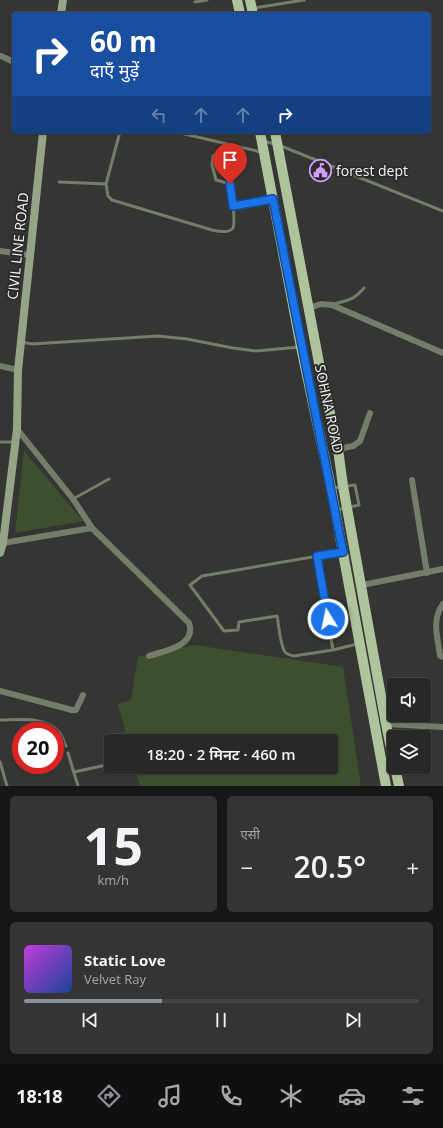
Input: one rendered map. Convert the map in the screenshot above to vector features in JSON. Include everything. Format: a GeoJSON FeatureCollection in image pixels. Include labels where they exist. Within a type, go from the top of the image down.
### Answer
{"type":"FeatureCollection","features":[{"type":"Feature","properties":{"kind":"main road"},"geometry":{"type":"LineString","coordinates":[[237,0],[240,12]]}},
{"type":"Feature","properties":{"kind":"main road","name":"SOHNA ROAD"},"geometry":{"type":"LineString","coordinates":[[275,134],[308,308],[338,449],[343,486],[387,730]]}},
{"type":"Feature","properties":{"kind":"main road","name":"SOHNA ROAD"},"geometry":{"type":"LineString","coordinates":[[261,136],[331,488],[386,786]]}},
{"type":"Feature","properties":{"kind":"main road"},"geometry":{"type":"LineString","coordinates":[[360,643],[371,641]]}},
{"type":"Feature","properties":{"kind":"main road"},"geometry":{"type":"LineString","coordinates":[[396,774],[399,786]]}},
{"type":"Feature","properties":{"kind":"street"},"geometry":{"type":"LineString","coordinates":[[61,12],[63,0]]}},
{"type":"Feature","properties":{"kind":"street"},"geometry":{"type":"LineString","coordinates":[[1,56],[12,61]]}},
{"type":"Feature","properties":{"kind":"street","name":"CIVIL LINE ROAD"},"geometry":{"type":"LineString","coordinates":[[0,553],[3,543],[3,524],[17,429],[18,370],[43,134]]}},
{"type":"Feature","properties":{"kind":"street"},"geometry":{"type":"LineString","coordinates":[[0,251],[30,255]]}},
{"type":"Feature","properties":{"kind":"street"},"geometry":{"type":"LineString","coordinates":[[308,308],[321,304],[332,305],[443,353]]}},
{"type":"Feature","properties":{"kind":"street"},"geometry":{"type":"LineString","coordinates":[[0,366],[18,370]]}},
{"type":"Feature","properties":{"kind":"street"},"geometry":{"type":"LineString","coordinates":[[338,449],[353,446],[360,441],[370,413]]}},
{"type":"Feature","properties":{"kind":"street"},"geometry":{"type":"LineString","coordinates":[[17,429],[73,499],[92,528],[190,623],[190,633],[187,640],[181,645],[149,656]]}},
{"type":"Feature","properties":{"kind":"street"},"geometry":{"type":"LineString","coordinates":[[412,480],[427,573]]}},
{"type":"Feature","properties":{"kind":"street"},"geometry":{"type":"LineString","coordinates":[[3,543],[92,528]]}},
{"type":"Feature","properties":{"kind":"street"},"geometry":{"type":"LineString","coordinates":[[362,585],[443,569]]}},
{"type":"Feature","properties":{"kind":"street"},"geometry":{"type":"LineString","coordinates":[[443,604],[439,609],[435,620],[440,656],[443,656]]}},
{"type":"Feature","properties":{"kind":"street"},"geometry":{"type":"LineString","coordinates":[[0,691],[72,710],[76,710],[83,695]]}},
{"type":"Feature","properties":{"kind":"street"},"geometry":{"type":"LineString","coordinates":[[386,724],[443,726]]}},
{"type":"Feature","properties":{"kind":"lane"},"geometry":{"type":"LineString","coordinates":[[195,2],[207,0]]}},
{"type":"Feature","properties":{"kind":"lane"},"geometry":{"type":"LineString","coordinates":[[251,8],[304,0]]}},
{"type":"Feature","properties":{"kind":"lane"},"geometry":{"type":"LineString","coordinates":[[119,134],[106,184],[108,196],[117,203],[212,230],[224,232],[233,228],[233,206],[227,152]]}},
{"type":"Feature","properties":{"kind":"lane"},"geometry":{"type":"LineString","coordinates":[[184,134],[264,153]]}},
{"type":"Feature","properties":{"kind":"lane"},"geometry":{"type":"LineString","coordinates":[[261,136],[278,145],[443,211]]}},
{"type":"Feature","properties":{"kind":"lane"},"geometry":{"type":"LineString","coordinates":[[230,184],[216,180],[212,165],[213,156],[243,148]]}},
{"type":"Feature","properties":{"kind":"lane"},"geometry":{"type":"LineString","coordinates":[[59,182],[106,184]]}},
{"type":"Feature","properties":{"kind":"lane"},"geometry":{"type":"LineString","coordinates":[[233,206],[273,199]]}},
{"type":"Feature","properties":{"kind":"lane"},"geometry":{"type":"LineString","coordinates":[[332,305],[352,300],[364,288]]}},
{"type":"Feature","properties":{"kind":"lane"},"geometry":{"type":"LineString","coordinates":[[21,342],[32,344],[158,336],[187,339],[256,351],[302,347]]}},
{"type":"Feature","properties":{"kind":"lane"},"geometry":{"type":"LineString","coordinates":[[0,442],[15,442]]}},
{"type":"Feature","properties":{"kind":"lane"},"geometry":{"type":"LineString","coordinates":[[73,499],[109,478]]}},
{"type":"Feature","properties":{"kind":"lane"},"geometry":{"type":"LineString","coordinates":[[331,488],[343,486]]}},
{"type":"Feature","properties":{"kind":"lane"},"geometry":{"type":"LineString","coordinates":[[335,510],[347,508]]}},
{"type":"Feature","properties":{"kind":"lane"},"geometry":{"type":"LineString","coordinates":[[343,552],[202,576],[190,585],[224,631],[238,630],[239,622],[277,616],[285,652],[288,654],[294,656],[334,650],[360,643]]}},
{"type":"Feature","properties":{"kind":"lane"},"geometry":{"type":"LineString","coordinates":[[317,556],[334,650]]}},
{"type":"Feature","properties":{"kind":"lane"},"geometry":{"type":"LineString","coordinates":[[0,720],[34,720],[54,727],[60,733],[66,746]]}},
{"type":"Feature","properties":{"kind":"lane"},"geometry":{"type":"LineString","coordinates":[[68,753],[78,786]]}},
{"type":"Feature","properties":{"kind":"lane"},"geometry":{"type":"LineString","coordinates":[[0,762],[7,786]]}},
{"type":"Feature","properties":{"kind":"lane"},"geometry":{"type":"LineString","coordinates":[[74,772],[104,766]]}},
{"type":"Feature","properties":{"kind":"green space"},"geometry":{"type":"Polygon","coordinates":[[[24,451],[83,521],[15,533],[24,451]]]}},
{"type":"Feature","properties":{"kind":"green space"},"geometry":{"type":"Polygon","coordinates":[[[194,645],[343,667],[361,786],[140,786],[137,774],[338,774],[338,734],[126,734],[118,704],[131,700],[138,657],[194,645]]]}},
{"type":"Feature","properties":{"kind":"place","name":"forest dept"},"geometry":{"type":"Point","coordinates":[321,171]}},
{"type":"Feature","properties":{"kind":"route"},"geometry":{"type":"LineString","coordinates":[[230,184],[233,206],[273,199],[302,347],[324,448],[343,552],[317,556],[328,619]]}}]}
